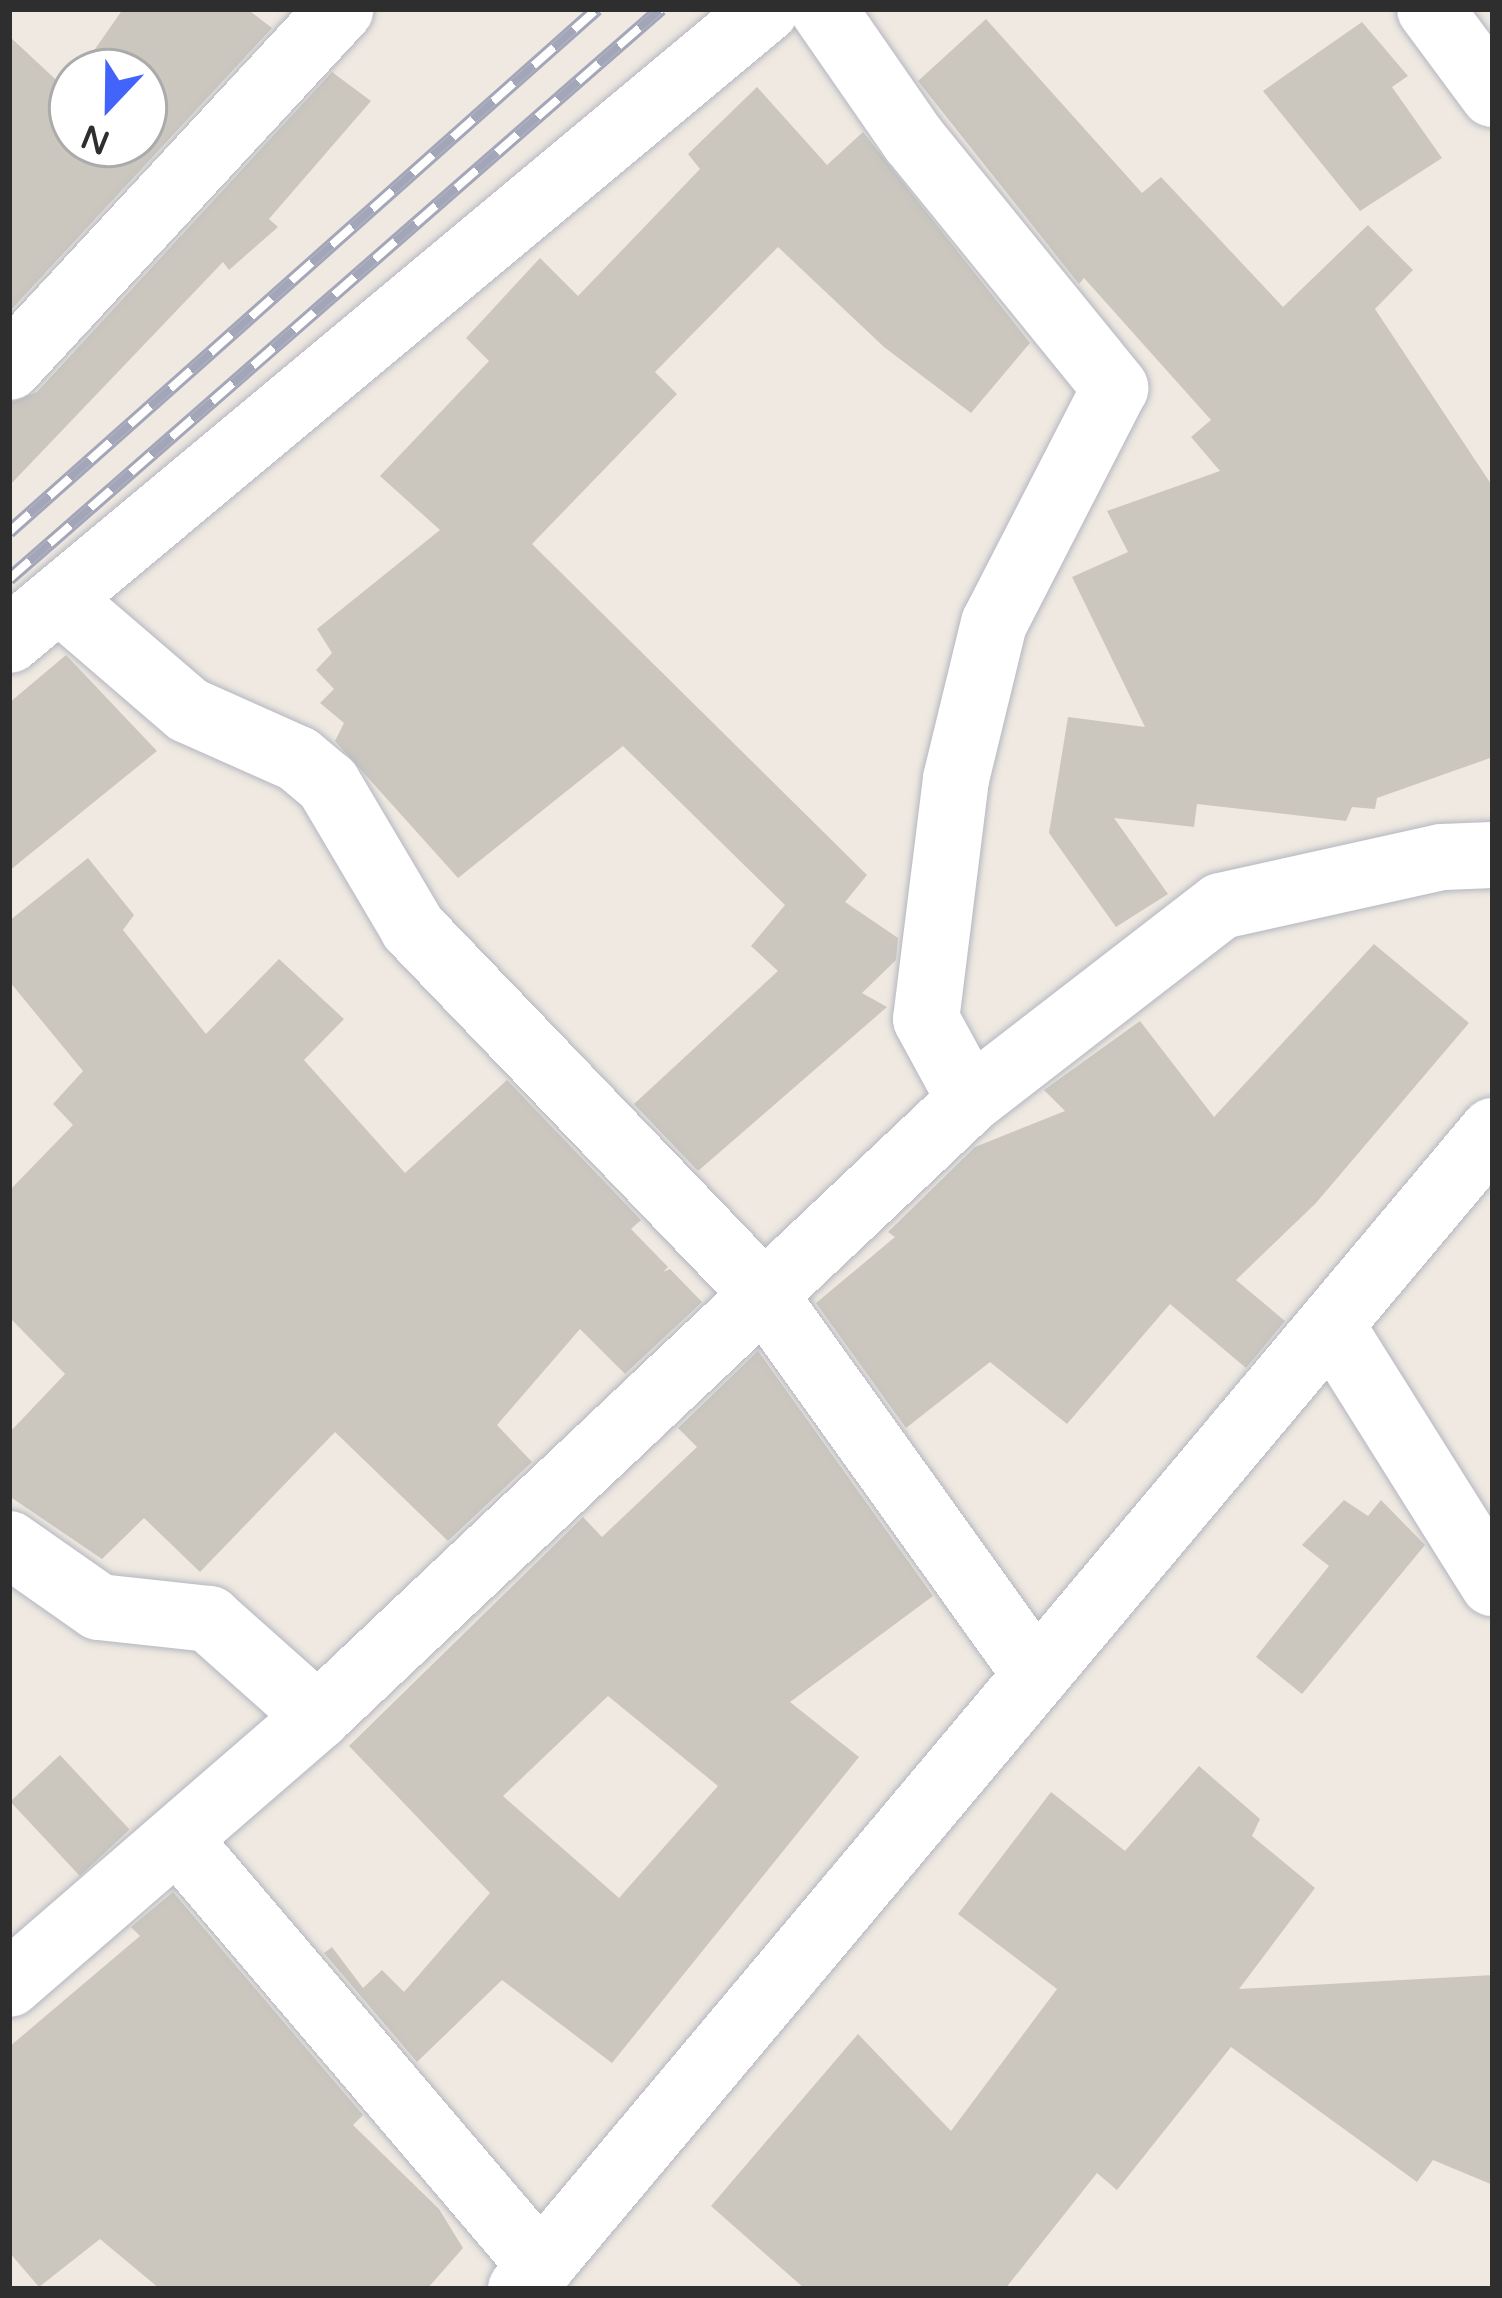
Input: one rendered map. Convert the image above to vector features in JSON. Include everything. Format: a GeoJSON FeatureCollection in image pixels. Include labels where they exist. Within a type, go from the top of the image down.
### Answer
{"type":"FeatureCollection","features":[{"type":"Feature","properties":{"kind":"street"},"geometry":{"type":"LineString","coordinates":[[9,367],[340,9]]}},
{"type":"Feature","properties":{"kind":"street"},"geometry":{"type":"LineString","coordinates":[[9,640],[766,9]]}},
{"type":"Feature","properties":{"kind":"street"},"geometry":{"type":"LineString","coordinates":[[823,9],[913,139],[1115,388],[994,622],[956,778],[926,1019],[970,1100]]}},
{"type":"Feature","properties":{"kind":"street"},"geometry":{"type":"LineString","coordinates":[[1430,9],[1493,94]]}},
{"type":"Feature","properties":{"kind":"street"},"geometry":{"type":"LineString","coordinates":[[58,599],[188,710],[298,759],[328,784],[413,928],[762,1292],[1036,1675]]}},
{"type":"Feature","properties":{"kind":"street"},"geometry":{"type":"LineString","coordinates":[[9,1984],[318,1716],[970,1100],[1221,906],[1442,857],[1493,855]]}},
{"type":"Feature","properties":{"kind":"street"},"geometry":{"type":"LineString","coordinates":[[179,1841],[531,2277],[1493,1131]]}},
{"type":"Feature","properties":{"kind":"street"},"geometry":{"type":"LineString","coordinates":[[1331,1325],[1493,1583]]}},
{"type":"Feature","properties":{"kind":"street"},"geometry":{"type":"LineString","coordinates":[[9,1544],[99,1607],[209,1618],[318,1716]]}},
{"type":"Feature","properties":{"kind":"building"},"geometry":{"type":"Polygon","coordinates":[[[123,9],[247,9],[272,28],[168,140],[168,48],[96,48],[123,9]]]}},
{"type":"Feature","properties":{"kind":"building"},"geometry":{"type":"Polygon","coordinates":[[[986,19],[1142,193],[1161,177],[1283,307],[1368,225],[1413,270],[1375,309],[1493,487],[1493,757],[1377,798],[1375,809],[1352,807],[1346,821],[1197,804],[1194,827],[1114,818],[1168,894],[1116,927],[1049,833],[1068,717],[1145,727],[1072,577],[1128,552],[1107,511],[1220,471],[1191,437],[1211,420],[1084,278],[1079,284],[918,81],[986,19]]]}},
{"type":"Feature","properties":{"kind":"building"},"geometry":{"type":"Polygon","coordinates":[[[1362,22],[1408,76],[1392,87],[1442,158],[1360,211],[1263,91],[1362,22]]]}},
{"type":"Feature","properties":{"kind":"building"},"geometry":{"type":"Polygon","coordinates":[[[9,36],[48,72],[48,168],[142,168],[9,312],[9,36]]]}},
{"type":"Feature","properties":{"kind":"building"},"geometry":{"type":"Polygon","coordinates":[[[332,72],[371,101],[269,219],[278,227],[229,270],[223,262],[9,486],[9,403],[37,392],[332,72]]]}},
{"type":"Feature","properties":{"kind":"building"},"geometry":{"type":"Polygon","coordinates":[[[757,87],[827,165],[863,132],[1030,343],[971,413],[884,347],[778,247],[655,372],[677,394],[532,544],[867,875],[845,902],[898,938],[896,960],[862,993],[887,1007],[698,1171],[634,1104],[778,971],[751,946],[785,905],[623,746],[458,878],[335,741],[344,723],[320,703],[334,689],[316,670],[332,653],[317,629],[440,530],[380,476],[489,361],[466,338],[540,258],[578,296],[700,169],[688,154],[757,87]]]}},
{"type":"Feature","properties":{"kind":"building"},"geometry":{"type":"Polygon","coordinates":[[[66,655],[157,751],[9,871],[9,703],[66,655]]]}},
{"type":"Feature","properties":{"kind":"building"},"geometry":{"type":"Polygon","coordinates":[[[88,858],[134,915],[123,930],[206,1034],[279,959],[344,1019],[304,1060],[405,1173],[507,1080],[641,1220],[631,1229],[668,1267],[663,1272],[670,1269],[702,1302],[625,1374],[580,1329],[497,1425],[532,1462],[448,1541],[335,1432],[200,1572],[144,1518],[102,1559],[9,1496],[9,1433],[65,1374],[9,1317],[9,1191],[73,1125],[53,1104],[83,1071],[9,981],[9,921],[88,858]]]}},
{"type":"Feature","properties":{"kind":"building"},"geometry":{"type":"Polygon","coordinates":[[[1374,944],[1469,1023],[1316,1203],[1236,1280],[1285,1321],[1246,1368],[1170,1304],[1067,1424],[990,1362],[906,1428],[816,1303],[895,1237],[888,1232],[975,1147],[1065,1111],[1044,1090],[1140,1021],[1214,1117],[1374,944]]]}},
{"type":"Feature","properties":{"kind":"building"},"geometry":{"type":"Polygon","coordinates":[[[758,1351],[933,1596],[790,1702],[859,1757],[612,2063],[502,1980],[417,2062],[324,1953],[332,1947],[363,1988],[382,1970],[404,1992],[490,1893],[349,1746],[583,1517],[602,1537],[697,1447],[678,1428],[758,1351]],[[608,1696],[503,1796],[619,1898],[718,1786],[608,1696]]]}},
{"type":"Feature","properties":{"kind":"building"},"geometry":{"type":"Polygon","coordinates":[[[1344,1500],[1368,1516],[1381,1500],[1425,1545],[1302,1694],[1256,1657],[1329,1566],[1302,1545],[1344,1500]]]}},
{"type":"Feature","properties":{"kind":"building"},"geometry":{"type":"Polygon","coordinates":[[[60,1755],[130,1830],[80,1876],[10,1801],[60,1755]]]}},
{"type":"Feature","properties":{"kind":"building"},"geometry":{"type":"Polygon","coordinates":[[[1199,1766],[1260,1819],[1252,1836],[1315,1888],[1239,1989],[1493,1975],[1493,2185],[1433,2160],[1417,2182],[1231,2047],[1117,2190],[1097,2173],[1005,2289],[805,2289],[711,2206],[858,2034],[951,2131],[1057,1989],[958,1914],[1051,1792],[1125,1851],[1199,1766]]]}},
{"type":"Feature","properties":{"kind":"building"},"geometry":{"type":"Polygon","coordinates":[[[173,1892],[363,2115],[353,2125],[439,2209],[463,2248],[427,2289],[160,2289],[100,2239],[39,2287],[9,2252],[9,2047],[140,1936],[131,1927],[173,1892]]]}},
{"type":"Feature","properties":{"kind":"railway"},"geometry":{"type":"LineString","coordinates":[[9,532],[597,9]]}},
{"type":"Feature","properties":{"kind":"railway"},"geometry":{"type":"LineString","coordinates":[[9,579],[661,9]]}}]}
